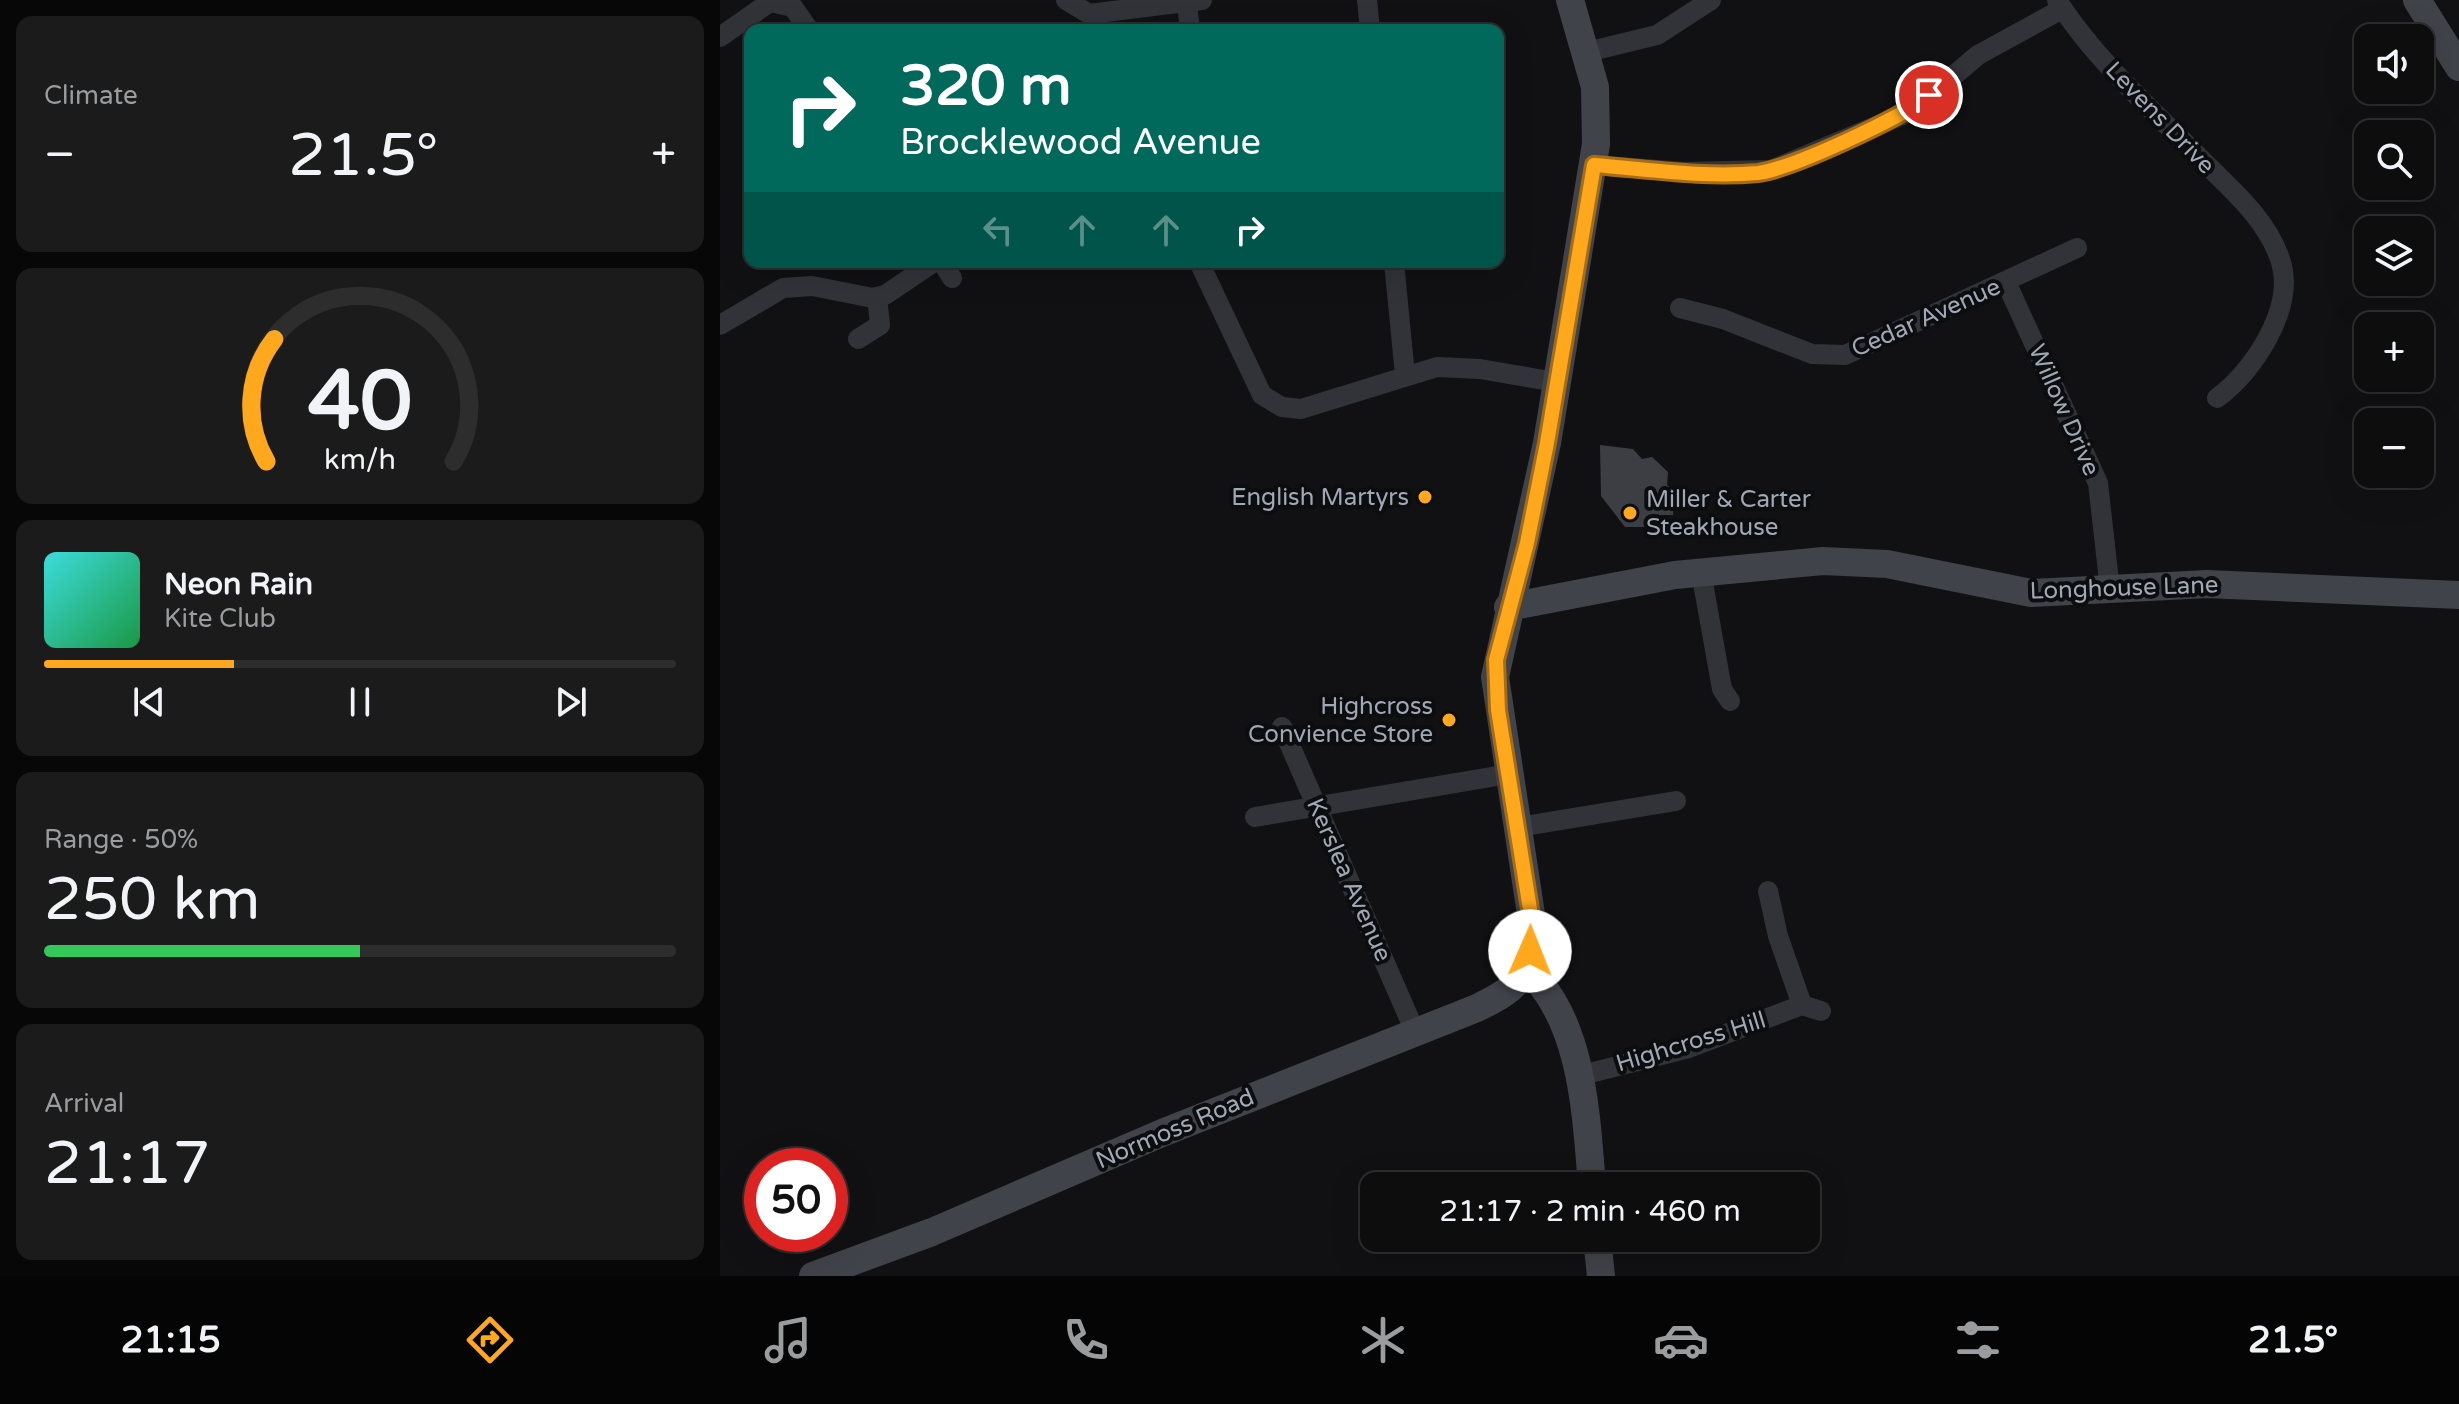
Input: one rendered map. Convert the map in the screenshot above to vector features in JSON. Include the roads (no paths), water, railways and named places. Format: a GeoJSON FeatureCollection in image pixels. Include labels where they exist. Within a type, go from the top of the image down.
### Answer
{"type":"FeatureCollection","features":[{"type":"Feature","properties":{"kind":"main road"},"geometry":{"type":"LineString","coordinates":[[1570,0],[1587,52],[1598,109],[1594,165],[1527,543],[1508,607],[1495,677],[1534,934],[1526,968],[1542,982],[1556,1004],[1578,1076],[1590,1172]]}},
{"type":"Feature","properties":{"kind":"main road"},"geometry":{"type":"LineString","coordinates":[[2417,0],[2459,67]]}},
{"type":"Feature","properties":{"kind":"main road","name":"Longhouse Lane"},"geometry":{"type":"LineString","coordinates":[[1508,607],[1701,572],[1853,561],[1887,564],[2031,593],[2207,584],[2459,595]]}},
{"type":"Feature","properties":{"kind":"main road","name":"Normoss Road"},"geometry":{"type":"LineString","coordinates":[[813,1276],[868,1267],[1162,1133],[1416,1034],[1495,999],[1518,982],[1526,968]]}},
{"type":"Feature","properties":{"kind":"main road"},"geometry":{"type":"LineString","coordinates":[[1598,1252],[1601,1276]]}},
{"type":"Feature","properties":{"kind":"street"},"geometry":{"type":"LineString","coordinates":[[1066,0],[1089,14],[1195,2],[1191,24]]}},
{"type":"Feature","properties":{"kind":"street"},"geometry":{"type":"LineString","coordinates":[[1367,0],[1369,24]]}},
{"type":"Feature","properties":{"kind":"street"},"geometry":{"type":"LineString","coordinates":[[1587,52],[1657,35],[1711,0]]}},
{"type":"Feature","properties":{"kind":"street"},"geometry":{"type":"LineString","coordinates":[[720,37],[770,1],[793,7],[805,24]]}},
{"type":"Feature","properties":{"kind":"street"},"geometry":{"type":"LineString","coordinates":[[1594,165],[1683,172],[1771,170],[1912,111],[1978,55],[2060,4]]}},
{"type":"Feature","properties":{"kind":"street","name":"Levens Drive"},"geometry":{"type":"LineString","coordinates":[[2060,4],[2120,78],[2247,205],[2267,232],[2282,265],[2277,316],[2240,381],[2217,398]]}},
{"type":"Feature","properties":{"kind":"street","name":"Cedar Avenue"},"geometry":{"type":"LineString","coordinates":[[1680,308],[1723,319],[1812,354],[1836,356],[2077,248]]}},
{"type":"Feature","properties":{"kind":"street"},"geometry":{"type":"LineString","coordinates":[[720,325],[766,295],[796,285],[861,298],[877,297],[924,268]]}},
{"type":"Feature","properties":{"kind":"street"},"geometry":{"type":"LineString","coordinates":[[1202,268],[1262,395],[1282,407],[1301,409],[1437,367],[1465,367],[1556,382]]}},
{"type":"Feature","properties":{"kind":"street"},"geometry":{"type":"LineString","coordinates":[[1213,289],[1214,268]]}},
{"type":"Feature","properties":{"kind":"street"},"geometry":{"type":"LineString","coordinates":[[1395,268],[1405,375]]}},
{"type":"Feature","properties":{"kind":"street","name":"Willow Drive"},"geometry":{"type":"LineString","coordinates":[[2006,282],[2098,483],[2110,590]]}},
{"type":"Feature","properties":{"kind":"street"},"geometry":{"type":"LineString","coordinates":[[858,339],[880,325],[877,297]]}},
{"type":"Feature","properties":{"kind":"street"},"geometry":{"type":"LineString","coordinates":[[1701,572],[1722,689],[1730,701]]}},
{"type":"Feature","properties":{"kind":"street","name":"Kerslea Avenue"},"geometry":{"type":"LineString","coordinates":[[1282,727],[1416,1034]]}},
{"type":"Feature","properties":{"kind":"street"},"geometry":{"type":"LineString","coordinates":[[1255,817],[1509,774]]}},
{"type":"Feature","properties":{"kind":"street"},"geometry":{"type":"LineString","coordinates":[[1518,827],[1676,801]]}},
{"type":"Feature","properties":{"kind":"street","name":"Highcross Hill"},"geometry":{"type":"LineString","coordinates":[[1578,1076],[1689,1048],[1812,1008],[1778,936],[1768,891]]}},
{"type":"Feature","properties":{"kind":"place","name":"English Martyrs"},"geometry":{"type":"Point","coordinates":[1425,497]}},
{"type":"Feature","properties":{"kind":"place","name":"Miller & Carter Steakhouse"},"geometry":{"type":"Point","coordinates":[1630,513]}},
{"type":"Feature","properties":{"kind":"place","name":"Highcross Convience Store"},"geometry":{"type":"Point","coordinates":[1449,720]}}]}
